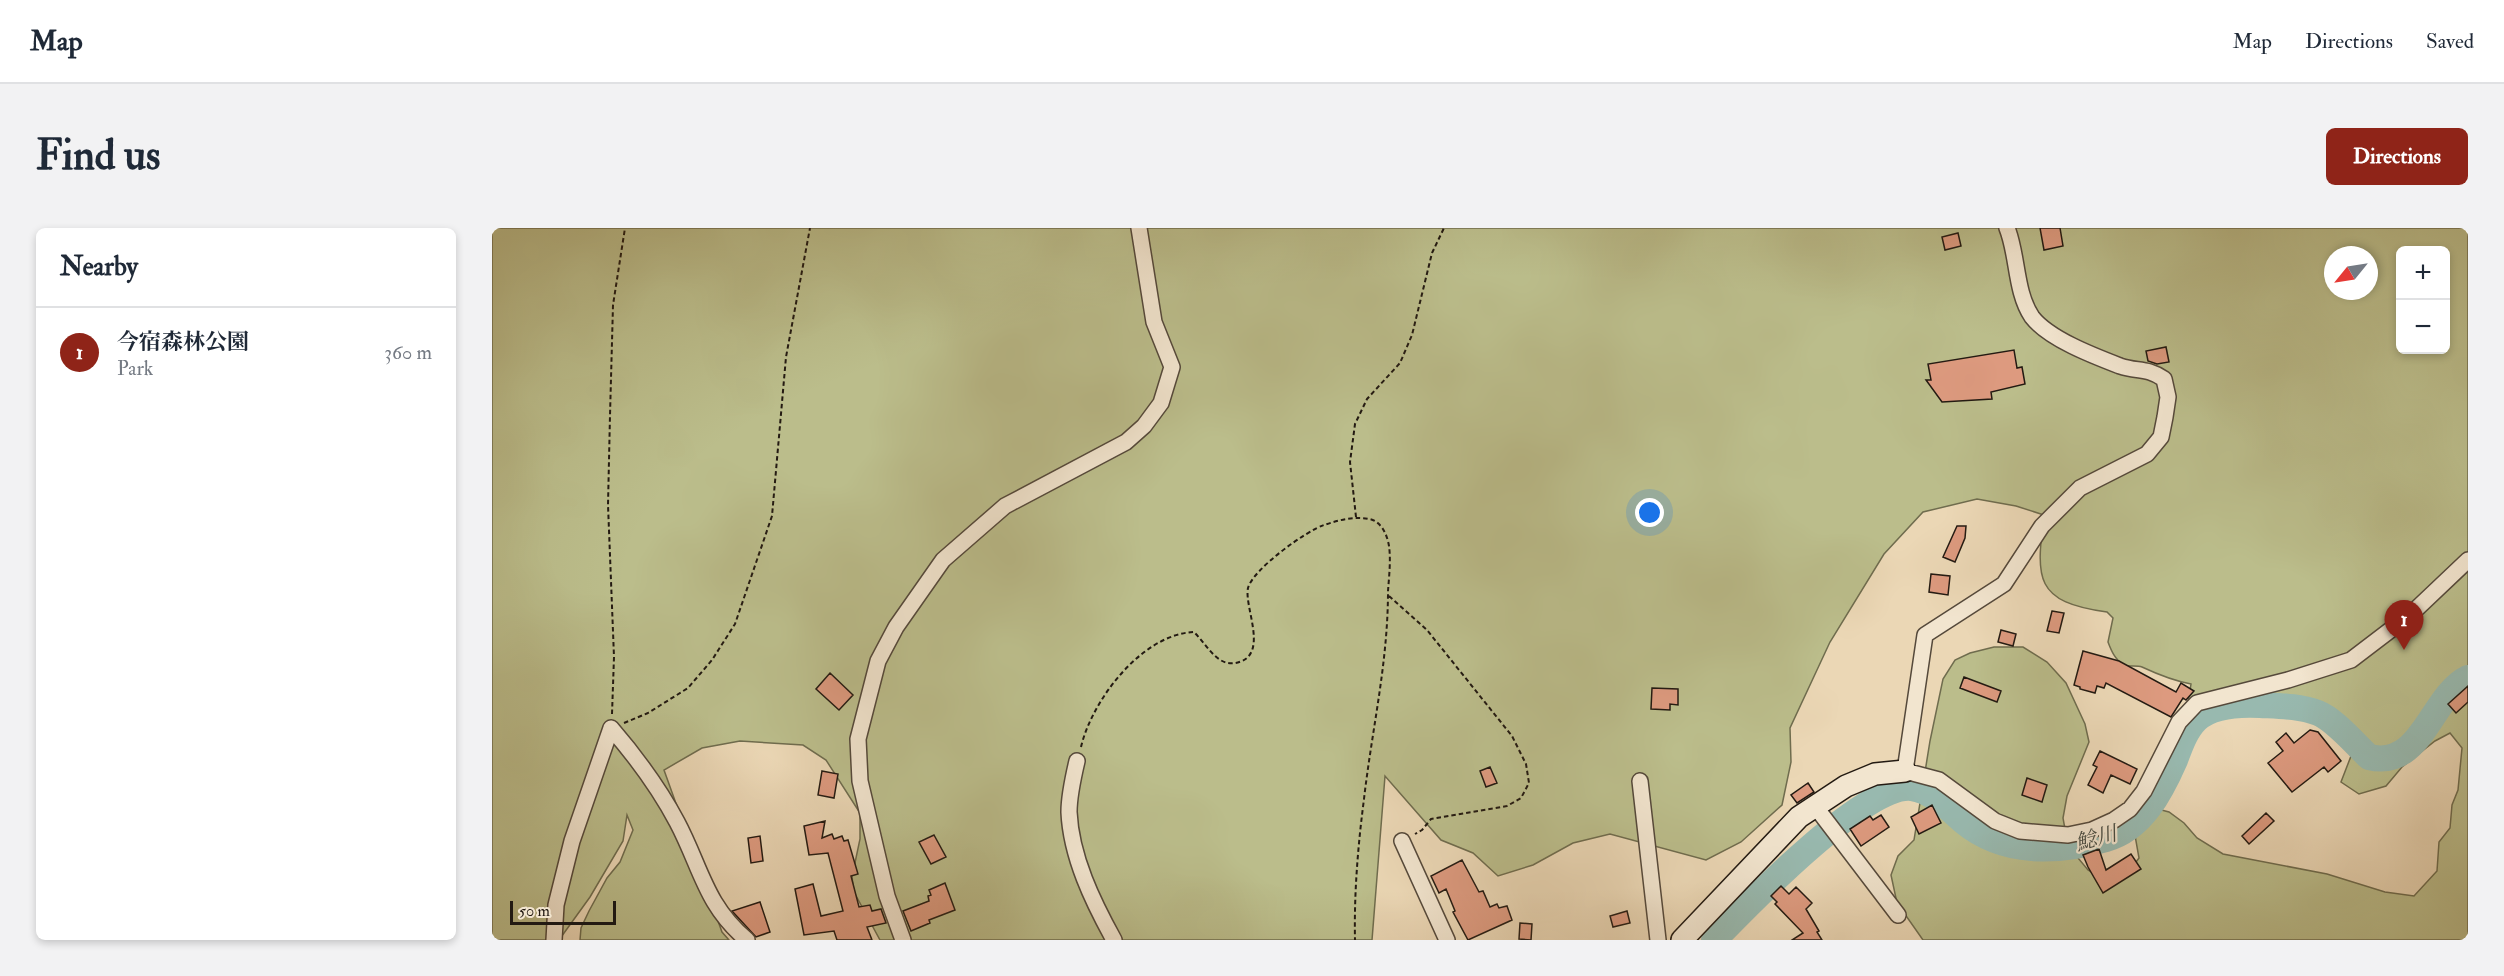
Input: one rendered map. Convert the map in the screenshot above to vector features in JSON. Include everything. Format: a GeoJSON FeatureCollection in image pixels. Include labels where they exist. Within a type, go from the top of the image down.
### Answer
{"type":"FeatureCollection","features":[{"type":"Feature","properties":{"kind":"street"},"geometry":{"type":"LineString","coordinates":[[903,940],[887,896],[860,782],[858,739],[878,661],[896,627],[943,560],[1005,506],[1126,442],[1144,426],[1161,402],[1172,367],[1154,322],[1138,228]]}},
{"type":"Feature","properties":{"kind":"street"},"geometry":{"type":"LineString","coordinates":[[1905,771],[1925,635],[2004,584],[2042,526],[2080,488],[2148,454],[2160,437],[2165,417],[2168,397],[2163,379],[2152,371],[2122,366],[2056,337],[2032,316],[2024,296],[2007,228]]}},
{"type":"Feature","properties":{"kind":"street"},"geometry":{"type":"LineString","coordinates":[[1682,940],[1799,817],[1846,786],[1875,774],[1905,771],[1939,780],[1995,821],[2020,831],[2068,835],[2092,830],[2114,820],[2130,809],[2144,791],[2180,723],[2197,703],[2288,680],[2351,660],[2410,615],[2468,560]]}},
{"type":"Feature","properties":{"kind":"street"},"geometry":{"type":"LineString","coordinates":[[554,940],[556,905],[572,841],[612,728]]}},
{"type":"Feature","properties":{"kind":"street"},"geometry":{"type":"LineString","coordinates":[[612,728],[639,762],[677,822],[711,898],[728,925],[747,940]]}},
{"type":"Feature","properties":{"kind":"street"},"geometry":{"type":"LineString","coordinates":[[1077,761],[1070,790],[1069,814],[1078,861],[1114,940]]}},
{"type":"Feature","properties":{"kind":"street"},"geometry":{"type":"LineString","coordinates":[[1640,781],[1658,940]]}},
{"type":"Feature","properties":{"kind":"street"},"geometry":{"type":"LineString","coordinates":[[1815,806],[1898,915]]}},
{"type":"Feature","properties":{"kind":"street"},"geometry":{"type":"LineString","coordinates":[[1402,841],[1447,940]]}},
{"type":"Feature","properties":{"kind":"path"},"geometry":{"type":"LineString","coordinates":[[625,228],[613,306],[611,360],[608,505],[614,657],[612,728],[648,713],[688,688],[712,660],[735,624],[772,516],[786,357],[810,228]]}},
{"type":"Feature","properties":{"kind":"path"},"geometry":{"type":"LineString","coordinates":[[1356,517],[1350,462],[1355,424],[1367,399],[1400,363],[1412,335],[1432,253],[1444,228]]}},
{"type":"Feature","properties":{"kind":"path"},"geometry":{"type":"LineString","coordinates":[[1077,761],[1085,729],[1107,689],[1135,659],[1178,632],[1194,632],[1221,663],[1233,665],[1247,658],[1253,648],[1248,589],[1256,574],[1288,547],[1322,525],[1356,517],[1375,520],[1384,529],[1389,546],[1388,639],[1364,800],[1354,910],[1355,940]]}},
{"type":"Feature","properties":{"kind":"path"},"geometry":{"type":"LineString","coordinates":[[1388,596],[1427,630],[1512,736],[1526,764],[1529,783],[1521,798],[1507,806],[1431,819],[1422,830],[1402,841]]}},
{"type":"Feature","properties":{"kind":"green space"},"geometry":{"type":"Polygon","coordinates":[[[492,228],[2468,228],[2468,940],[1923,940],[1897,903],[1891,875],[1898,856],[1914,840],[1930,741],[1943,679],[1955,660],[1970,653],[1994,647],[2023,647],[2047,662],[2066,683],[2085,724],[2089,742],[2067,796],[2063,818],[2068,846],[2088,870],[2106,881],[2127,874],[2139,858],[2133,824],[2154,808],[2169,812],[2184,823],[2197,838],[2223,854],[2327,874],[2385,892],[2414,896],[2437,871],[2439,842],[2450,828],[2452,805],[2458,790],[2462,748],[2450,733],[2435,741],[2402,767],[2386,786],[2359,794],[2341,782],[2351,756],[2341,740],[2320,723],[2274,711],[2252,713],[2235,708],[2215,714],[2207,704],[2187,708],[2191,684],[2142,667],[2126,666],[2121,663],[2108,642],[2113,618],[2107,612],[2065,602],[2053,594],[2045,584],[2040,556],[2044,515],[2016,506],[1977,499],[1923,512],[1884,554],[1830,642],[1790,728],[1791,762],[1782,805],[1741,842],[1706,860],[1610,834],[1573,843],[1533,865],[1498,876],[1473,853],[1441,840],[1385,776],[1372,940],[880,940],[854,892],[852,877],[860,839],[860,813],[826,760],[803,745],[740,741],[702,748],[664,770],[722,932],[729,940],[580,940],[581,928],[589,911],[607,878],[620,862],[633,830],[627,815],[623,841],[590,897],[559,940],[492,940],[492,228]]]}},
{"type":"Feature","properties":{"kind":"building"},"geometry":{"type":"Polygon","coordinates":[[[2040,228],[2060,228],[2063,246],[2044,250],[2040,228]]]}},
{"type":"Feature","properties":{"kind":"building"},"geometry":{"type":"Polygon","coordinates":[[[1958,233],[1961,246],[1945,250],[1942,237],[1958,233]]]}},
{"type":"Feature","properties":{"kind":"building"},"geometry":{"type":"Polygon","coordinates":[[[2166,347],[2169,362],[2157,364],[2148,361],[2146,351],[2166,347]]]}},
{"type":"Feature","properties":{"kind":"building"},"geometry":{"type":"Polygon","coordinates":[[[2014,350],[2017,368],[2022,367],[2025,384],[1991,392],[1992,399],[1942,402],[1926,380],[1931,380],[1928,364],[2014,350]]]}},
{"type":"Feature","properties":{"kind":"building"},"geometry":{"type":"Polygon","coordinates":[[[1957,526],[1966,526],[1965,538],[1955,562],[1943,557],[1957,526]]]}},
{"type":"Feature","properties":{"kind":"building"},"geometry":{"type":"Polygon","coordinates":[[[1931,574],[1950,576],[1948,595],[1929,592],[1931,574]]]}},
{"type":"Feature","properties":{"kind":"building"},"geometry":{"type":"Polygon","coordinates":[[[2052,611],[2064,613],[2059,633],[2047,631],[2052,611]]]}},
{"type":"Feature","properties":{"kind":"building"},"geometry":{"type":"Polygon","coordinates":[[[2001,630],[2016,634],[2013,646],[1998,642],[2001,630]]]}},
{"type":"Feature","properties":{"kind":"building"},"geometry":{"type":"Polygon","coordinates":[[[2083,651],[2119,661],[2176,692],[2181,683],[2194,691],[2186,700],[2183,698],[2171,717],[2106,683],[2104,688],[2097,686],[2095,693],[2080,689],[2074,685],[2083,651]]]}},
{"type":"Feature","properties":{"kind":"building"},"geometry":{"type":"Polygon","coordinates":[[[830,673],[853,695],[839,710],[816,689],[830,673]]]}},
{"type":"Feature","properties":{"kind":"building"},"geometry":{"type":"Polygon","coordinates":[[[1964,677],[2001,691],[1997,702],[1960,688],[1964,677]]]}},
{"type":"Feature","properties":{"kind":"building"},"geometry":{"type":"Polygon","coordinates":[[[2468,686],[2468,702],[2456,713],[2448,704],[2468,686]]]}},
{"type":"Feature","properties":{"kind":"building"},"geometry":{"type":"Polygon","coordinates":[[[1652,688],[1678,689],[1678,705],[1670,704],[1670,710],[1651,709],[1652,688]]]}},
{"type":"Feature","properties":{"kind":"building"},"geometry":{"type":"Polygon","coordinates":[[[2310,730],[2318,732],[2341,761],[2328,772],[2324,767],[2292,792],[2268,763],[2283,751],[2276,742],[2286,733],[2294,743],[2310,730]]]}},
{"type":"Feature","properties":{"kind":"building"},"geometry":{"type":"Polygon","coordinates":[[[2100,751],[2137,769],[2130,784],[2111,775],[2103,793],[2088,785],[2097,767],[2093,765],[2100,751]]]}},
{"type":"Feature","properties":{"kind":"building"},"geometry":{"type":"Polygon","coordinates":[[[1490,767],[1497,783],[1486,787],[1480,771],[1490,767]]]}},
{"type":"Feature","properties":{"kind":"building"},"geometry":{"type":"Polygon","coordinates":[[[822,771],[838,774],[834,798],[818,795],[822,771]]]}},
{"type":"Feature","properties":{"kind":"building"},"geometry":{"type":"Polygon","coordinates":[[[2027,778],[2047,785],[2042,802],[2022,795],[2027,778]]]}},
{"type":"Feature","properties":{"kind":"building"},"geometry":{"type":"Polygon","coordinates":[[[1808,783],[1814,792],[1797,803],[1791,795],[1808,783]]]}},
{"type":"Feature","properties":{"kind":"building"},"geometry":{"type":"Polygon","coordinates":[[[1932,805],[1941,823],[1919,834],[1911,817],[1932,805]]]}},
{"type":"Feature","properties":{"kind":"building"},"geometry":{"type":"Polygon","coordinates":[[[2266,813],[2274,821],[2249,844],[2242,836],[2266,813]]]}},
{"type":"Feature","properties":{"kind":"building"},"geometry":{"type":"Polygon","coordinates":[[[1881,815],[1889,827],[1861,846],[1850,829],[1870,816],[1873,820],[1881,815]]]}},
{"type":"Feature","properties":{"kind":"building"},"geometry":{"type":"Polygon","coordinates":[[[825,821],[822,838],[832,834],[834,839],[842,836],[844,841],[848,840],[858,874],[851,876],[859,907],[870,905],[872,911],[881,909],[886,923],[867,927],[872,940],[837,940],[834,931],[804,935],[795,889],[813,884],[821,916],[843,911],[828,853],[809,855],[804,826],[825,821]]]}},
{"type":"Feature","properties":{"kind":"building"},"geometry":{"type":"Polygon","coordinates":[[[934,835],[946,857],[931,864],[919,842],[934,835]]]}},
{"type":"Feature","properties":{"kind":"building"},"geometry":{"type":"Polygon","coordinates":[[[760,836],[763,861],[751,863],[748,838],[760,836]]]}},
{"type":"Feature","properties":{"kind":"building"},"geometry":{"type":"Polygon","coordinates":[[[2099,849],[2106,870],[2131,854],[2141,869],[2103,893],[2083,855],[2099,849]]]}},
{"type":"Feature","properties":{"kind":"building"},"geometry":{"type":"Polygon","coordinates":[[[1462,860],[1479,892],[1483,891],[1490,907],[1497,904],[1499,908],[1507,906],[1512,920],[1468,940],[1453,912],[1455,911],[1446,889],[1439,893],[1431,876],[1462,860]]]}},
{"type":"Feature","properties":{"kind":"building"},"geometry":{"type":"Polygon","coordinates":[[[945,883],[955,910],[929,920],[930,923],[911,931],[903,911],[929,901],[928,896],[931,895],[929,890],[945,883]]]}},
{"type":"Feature","properties":{"kind":"building"},"geometry":{"type":"Polygon","coordinates":[[[1781,886],[1789,894],[1796,887],[1812,903],[1806,909],[1822,940],[1792,940],[1803,933],[1775,904],[1777,902],[1771,896],[1781,886]]]}},
{"type":"Feature","properties":{"kind":"building"},"geometry":{"type":"Polygon","coordinates":[[[760,902],[770,932],[756,937],[732,911],[760,902]]]}},
{"type":"Feature","properties":{"kind":"building"},"geometry":{"type":"Polygon","coordinates":[[[1627,911],[1630,923],[1613,927],[1610,916],[1627,911]]]}},
{"type":"Feature","properties":{"kind":"building"},"geometry":{"type":"Polygon","coordinates":[[[1520,923],[1532,924],[1531,940],[1519,939],[1520,923]]]}},
{"type":"Feature","properties":{"kind":"waterway","name":"鯰川"},"geometry":{"type":"LineString","coordinates":[[1714,940],[1808,849],[1866,804],[1892,791],[1912,788],[1927,793],[1980,833],[2014,846],[2051,848],[2088,844],[2119,834],[2140,818],[2157,796],[2189,729],[2196,720],[2210,711],[2235,705],[2304,709],[2318,713],[2331,721],[2369,757],[2387,758],[2402,753],[2414,742],[2444,700],[2455,687],[2468,678]]}},
{"type":"Feature","properties":{"kind":"place","name":"今宿森林公園"},"geometry":{"type":"Point","coordinates":[2404,650]}}]}
